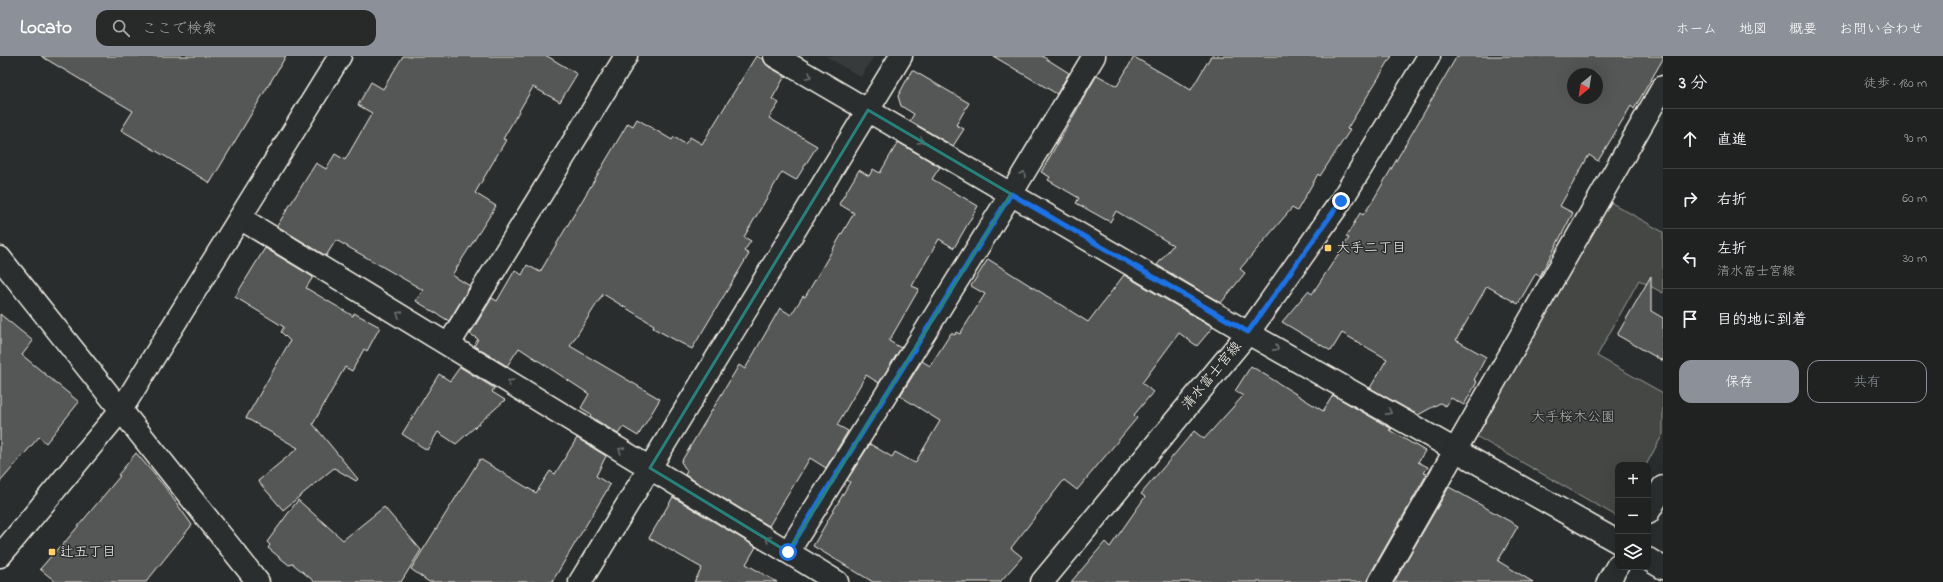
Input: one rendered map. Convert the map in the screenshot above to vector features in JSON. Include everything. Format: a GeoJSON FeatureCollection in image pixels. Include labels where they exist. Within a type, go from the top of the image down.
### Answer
{"type":"FeatureCollection","features":[{"type":"Feature","properties":{"kind":"street"},"geometry":{"type":"LineString","coordinates":[[0,556],[121,410],[340,56]]}},
{"type":"Feature","properties":{"kind":"street"},"geometry":{"type":"LineString","coordinates":[[449,344],[626,56]]}},
{"type":"Feature","properties":{"kind":"street"},"geometry":{"type":"LineString","coordinates":[[776,56],[1248,332],[1615,540]]}},
{"type":"Feature","properties":{"kind":"street"},"geometry":{"type":"LineString","coordinates":[[580,582],[901,56]]}},
{"type":"Feature","properties":{"kind":"street"},"geometry":{"type":"LineString","coordinates":[[788,552],[1011,194],[1094,56]]}},
{"type":"Feature","properties":{"kind":"street","name":"清水富士宮線"},"geometry":{"type":"LineString","coordinates":[[1042,582],[1248,332],[1341,201],[1428,56]]}},
{"type":"Feature","properties":{"kind":"street"},"geometry":{"type":"LineString","coordinates":[[1380,582],[1663,87]]}},
{"type":"Feature","properties":{"kind":"street"},"geometry":{"type":"LineString","coordinates":[[240,218],[449,344],[837,582]]}},
{"type":"Feature","properties":{"kind":"street"},"geometry":{"type":"LineString","coordinates":[[0,258],[258,582]]}},
{"type":"Feature","properties":{"kind":"street"},"geometry":{"type":"LineString","coordinates":[[1651,508],[1663,487]]}},
{"type":"Feature","properties":{"kind":"street"},"geometry":{"type":"LineString","coordinates":[[1651,561],[1663,568]]}},
{"type":"Feature","properties":{"kind":"street"},"geometry":{"type":"LineString","coordinates":[[1608,582],[1615,569]]}},
{"type":"Feature","properties":{"kind":"highlighted area"},"geometry":{"type":"Polygon","coordinates":[[[868,110],[1011,194],[788,552],[650,468],[868,110]]]}},
{"type":"Feature","properties":{"kind":"shaded area"},"geometry":{"type":"Polygon","coordinates":[[[825,56],[874,56],[861,77],[825,56]]]}},
{"type":"Feature","properties":{"kind":"green space","name":"大手桜木公園"},"geometry":{"type":"Polygon","coordinates":[[[1603,198],[1663,232],[1663,293],[1639,280],[1597,356],[1663,393],[1663,434],[1648,462],[1615,462],[1615,515],[1474,435],[1603,198]]]}},
{"type":"Feature","properties":{"kind":"building"},"geometry":{"type":"Polygon","coordinates":[[[41,56],[286,56],[210,183],[121,130],[133,111],[41,56]]]}},
{"type":"Feature","properties":{"kind":"building"},"geometry":{"type":"Polygon","coordinates":[[[403,56],[547,56],[577,74],[560,102],[533,87],[503,139],[506,140],[475,193],[496,206],[452,275],[470,286],[449,321],[416,301],[423,290],[336,240],[326,256],[277,226],[316,163],[326,169],[335,154],[345,160],[372,113],[358,105],[371,82],[383,89],[403,56]]]}},
{"type":"Feature","properties":{"kind":"building"},"geometry":{"type":"Polygon","coordinates":[[[756,56],[763,59],[769,67],[785,76],[772,99],[779,103],[769,118],[817,146],[796,180],[782,172],[744,237],[751,241],[744,251],[749,254],[692,349],[653,328],[654,325],[603,294],[570,346],[660,399],[638,436],[623,427],[618,434],[590,416],[591,414],[581,408],[589,394],[519,348],[507,366],[474,346],[478,339],[470,334],[492,298],[497,301],[515,270],[522,275],[527,265],[540,272],[628,123],[633,126],[637,119],[672,140],[674,137],[685,144],[690,137],[702,144],[756,56]]]}},
{"type":"Feature","properties":{"kind":"building"},"geometry":{"type":"Polygon","coordinates":[[[993,56],[1042,56],[1069,73],[1057,94],[993,56]]]}},
{"type":"Feature","properties":{"kind":"building"},"geometry":{"type":"Polygon","coordinates":[[[1211,56],[1392,56],[1347,129],[1350,130],[1320,176],[1318,174],[1297,211],[1292,208],[1240,269],[1245,273],[1221,303],[1157,265],[1173,245],[1116,211],[1110,222],[1076,203],[1079,198],[1048,180],[1050,177],[1041,172],[1097,75],[1117,86],[1134,57],[1191,90],[1211,56]]]}},
{"type":"Feature","properties":{"kind":"building"},"geometry":{"type":"Polygon","coordinates":[[[1457,56],[1663,56],[1663,59],[1634,109],[1631,106],[1598,161],[1589,155],[1560,206],[1573,213],[1540,276],[1536,273],[1518,304],[1487,286],[1456,340],[1486,357],[1474,380],[1477,382],[1464,405],[1451,398],[1446,406],[1440,403],[1418,415],[1370,388],[1387,359],[1342,333],[1331,351],[1282,322],[1308,291],[1312,294],[1349,238],[1346,237],[1360,213],[1363,215],[1457,56]]]}},
{"type":"Feature","properties":{"kind":"building"},"geometry":{"type":"Polygon","coordinates":[[[912,70],[969,103],[956,125],[964,129],[953,146],[910,121],[914,114],[901,106],[898,96],[912,70]]]}},
{"type":"Feature","properties":{"kind":"building"},"geometry":{"type":"Polygon","coordinates":[[[898,142],[940,167],[932,179],[978,206],[954,248],[939,239],[912,286],[919,289],[889,341],[901,348],[879,383],[866,375],[837,425],[848,431],[826,468],[810,458],[769,526],[685,475],[687,471],[681,462],[739,365],[745,369],[780,308],[791,315],[803,296],[805,297],[854,213],[839,204],[859,170],[869,176],[873,169],[880,173],[898,142]]]}},
{"type":"Feature","properties":{"kind":"building"},"geometry":{"type":"Polygon","coordinates":[[[265,248],[313,277],[306,288],[353,316],[354,313],[380,327],[367,351],[364,349],[352,371],[345,367],[313,424],[358,479],[356,481],[334,468],[283,510],[258,481],[298,448],[246,418],[290,341],[281,332],[284,327],[235,297],[265,248]]]}},
{"type":"Feature","properties":{"kind":"building"},"geometry":{"type":"Polygon","coordinates":[[[988,259],[1088,322],[1124,275],[1213,327],[1197,346],[1179,333],[1142,383],[1153,392],[1134,415],[1137,418],[1077,490],[1064,480],[1011,548],[1022,557],[1000,582],[873,582],[813,546],[850,482],[847,480],[870,444],[892,457],[895,452],[915,463],[940,421],[900,396],[922,361],[930,366],[951,333],[955,335],[956,332],[960,334],[985,294],[971,286],[988,259]]]}},
{"type":"Feature","properties":{"kind":"building"},"geometry":{"type":"Polygon","coordinates":[[[1651,276],[1651,311],[1663,318],[1663,361],[1617,335],[1651,276]]]}},
{"type":"Feature","properties":{"kind":"building"},"geometry":{"type":"Polygon","coordinates":[[[0,314],[33,341],[22,355],[79,402],[46,443],[39,437],[0,482],[0,314]]]}},
{"type":"Feature","properties":{"kind":"building"},"geometry":{"type":"Polygon","coordinates":[[[1251,366],[1323,411],[1333,395],[1392,429],[1389,430],[1425,451],[1418,462],[1428,467],[1424,473],[1427,474],[1369,576],[1368,582],[1071,582],[1105,542],[1110,547],[1145,497],[1141,494],[1194,431],[1204,439],[1243,396],[1235,391],[1251,366]]]}},
{"type":"Feature","properties":{"kind":"building"},"geometry":{"type":"Polygon","coordinates":[[[460,367],[494,388],[492,392],[505,400],[456,444],[438,432],[427,450],[402,434],[439,374],[450,381],[460,367]]]}},
{"type":"Feature","properties":{"kind":"building"},"geometry":{"type":"Polygon","coordinates":[[[577,438],[606,456],[596,476],[610,485],[552,582],[429,582],[411,569],[480,459],[536,493],[550,471],[555,474],[577,438]]]}},
{"type":"Feature","properties":{"kind":"building"},"geometry":{"type":"Polygon","coordinates":[[[136,453],[165,487],[192,525],[146,582],[56,582],[40,569],[59,547],[60,548],[120,476],[118,475],[136,453]]]}},
{"type":"Feature","properties":{"kind":"building"},"geometry":{"type":"Polygon","coordinates":[[[1449,487],[1518,526],[1498,561],[1533,582],[1394,582],[1449,487]]]}},
{"type":"Feature","properties":{"kind":"building"},"geometry":{"type":"Polygon","coordinates":[[[673,497],[756,547],[746,564],[777,582],[694,582],[702,568],[649,538],[673,497]]]}},
{"type":"Feature","properties":{"kind":"building"},"geometry":{"type":"Polygon","coordinates":[[[298,500],[343,540],[384,507],[421,550],[401,582],[315,582],[293,564],[289,565],[268,548],[270,545],[267,542],[298,500]]]}},
{"type":"Feature","properties":{"kind":"place","name":"大手二丁目"},"geometry":{"type":"Point","coordinates":[1328,248]}},
{"type":"Feature","properties":{"kind":"place","name":"辻五丁目"},"geometry":{"type":"Point","coordinates":[52,552]}},
{"type":"Feature","properties":{"kind":"route"},"geometry":{"type":"LineString","coordinates":[[788,552],[1011,194],[1248,332],[1341,201]]}}]}
